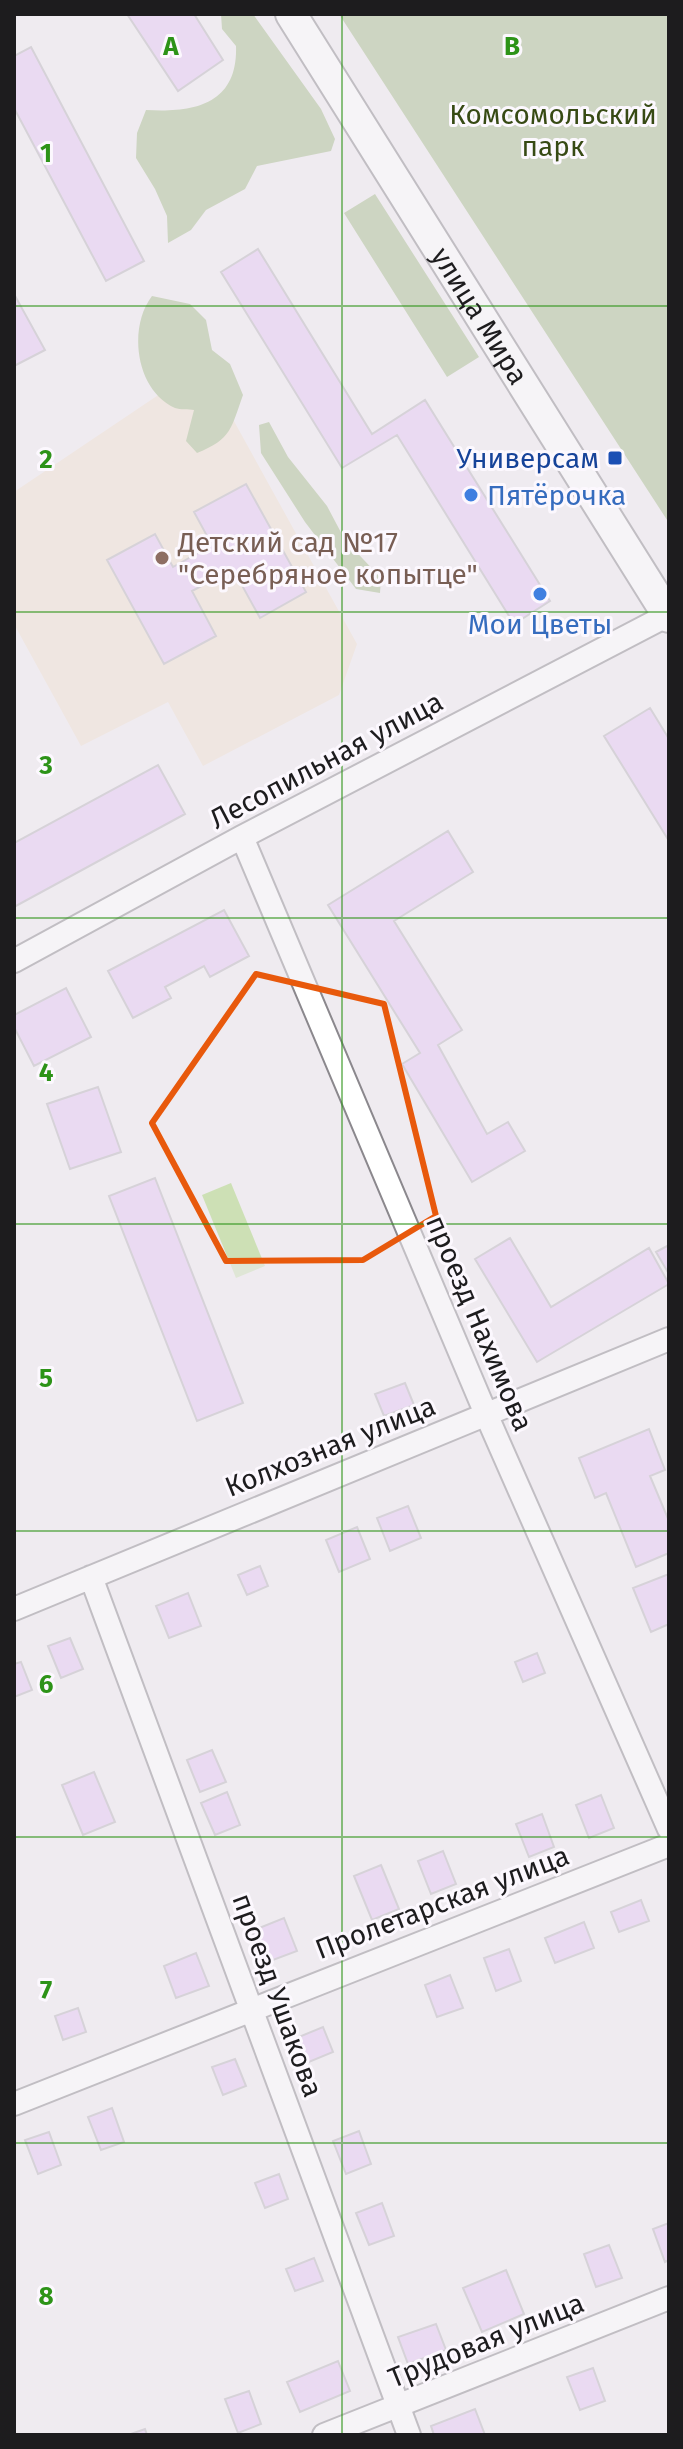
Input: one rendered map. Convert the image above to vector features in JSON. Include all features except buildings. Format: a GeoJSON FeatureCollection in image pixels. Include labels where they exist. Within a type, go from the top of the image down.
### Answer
{"type":"FeatureCollection","features":[{"type":"Feature","properties":{"kind":"main road","name":"улица Мира"},"geometry":{"type":"LineString","coordinates":[[291,14],[668,616]]}},
{"type":"Feature","properties":{"kind":"street","name":"Лесопильная улица"},"geometry":{"type":"LineString","coordinates":[[14,961],[242,837],[668,616]]}},
{"type":"Feature","properties":{"kind":"street","name":"проезд Нахимова"},"geometry":{"type":"LineString","coordinates":[[242,837],[486,1414],[669,1829]]}},
{"type":"Feature","properties":{"kind":"street","name":"Колхозная улица"},"geometry":{"type":"LineString","coordinates":[[14,1609],[669,1339]]}},
{"type":"Feature","properties":{"kind":"street","name":"проезд Ушакова"},"geometry":{"type":"LineString","coordinates":[[91,1577],[409,2435]]}},
{"type":"Feature","properties":{"kind":"street","name":"Пролетарская улица"},"geometry":{"type":"LineString","coordinates":[[14,2104],[669,1845]]}},
{"type":"Feature","properties":{"kind":"street","name":"Трудовая улица"},"geometry":{"type":"LineString","coordinates":[[324,2435],[669,2298]]}},
{"type":"Feature","properties":{"kind":"highlighted area"},"geometry":{"type":"Polygon","coordinates":[[[256,974],[384,1004],[436,1216],[363,1260],[226,1261],[152,1123],[256,974]]]}},
{"type":"Feature","properties":{"kind":"shaded area","name":"Детский сад №17 \"Серебряное копытце\""},"geometry":{"type":"Polygon","coordinates":[[[203,365],[357,644],[339,695],[203,766],[168,702],[81,746],[14,624],[14,492],[203,365]]]}},
{"type":"Feature","properties":{"kind":"green space"},"geometry":{"type":"Polygon","coordinates":[[[221,14],[253,14],[321,109],[335,139],[331,151],[257,166],[245,189],[206,210],[191,230],[168,243],[167,216],[136,158],[137,133],[146,110],[197,106],[221,93],[230,81],[236,46],[222,29],[221,14]]]}},
{"type":"Feature","properties":{"kind":"green space","name":"Комсомольский парк"},"geometry":{"type":"Polygon","coordinates":[[[339,14],[669,14],[669,523],[339,14]]]}},
{"type":"Feature","properties":{"kind":"green space"},"geometry":{"type":"Polygon","coordinates":[[[375,194],[479,357],[447,377],[344,213],[375,194]]]}},
{"type":"Feature","properties":{"kind":"green space"},"geometry":{"type":"Polygon","coordinates":[[[152,296],[190,304],[206,320],[212,350],[230,364],[243,395],[229,431],[217,443],[197,453],[186,441],[194,410],[175,408],[162,399],[144,373],[138,340],[144,309],[152,296]]]}},
{"type":"Feature","properties":{"kind":"green space"},"geometry":{"type":"Polygon","coordinates":[[[269,422],[288,457],[327,506],[345,540],[381,578],[380,593],[356,589],[305,522],[261,453],[259,425],[269,422]]]}},
{"type":"Feature","properties":{"kind":"green space"},"geometry":{"type":"Polygon","coordinates":[[[231,1183],[265,1266],[236,1278],[202,1195],[231,1183]]]}},
{"type":"Feature","properties":{"kind":"place","name":"Универсам"},"geometry":{"type":"Point","coordinates":[615,458]}},
{"type":"Feature","properties":{"kind":"place","name":"Пятёрочка"},"geometry":{"type":"Point","coordinates":[471,495]}},
{"type":"Feature","properties":{"kind":"place","name":"Детский сад №17 \"Серебряное копытце\""},"geometry":{"type":"Point","coordinates":[162,558]}},
{"type":"Feature","properties":{"kind":"place","name":"Мои Цветы"},"geometry":{"type":"Point","coordinates":[540,594]}}]}
